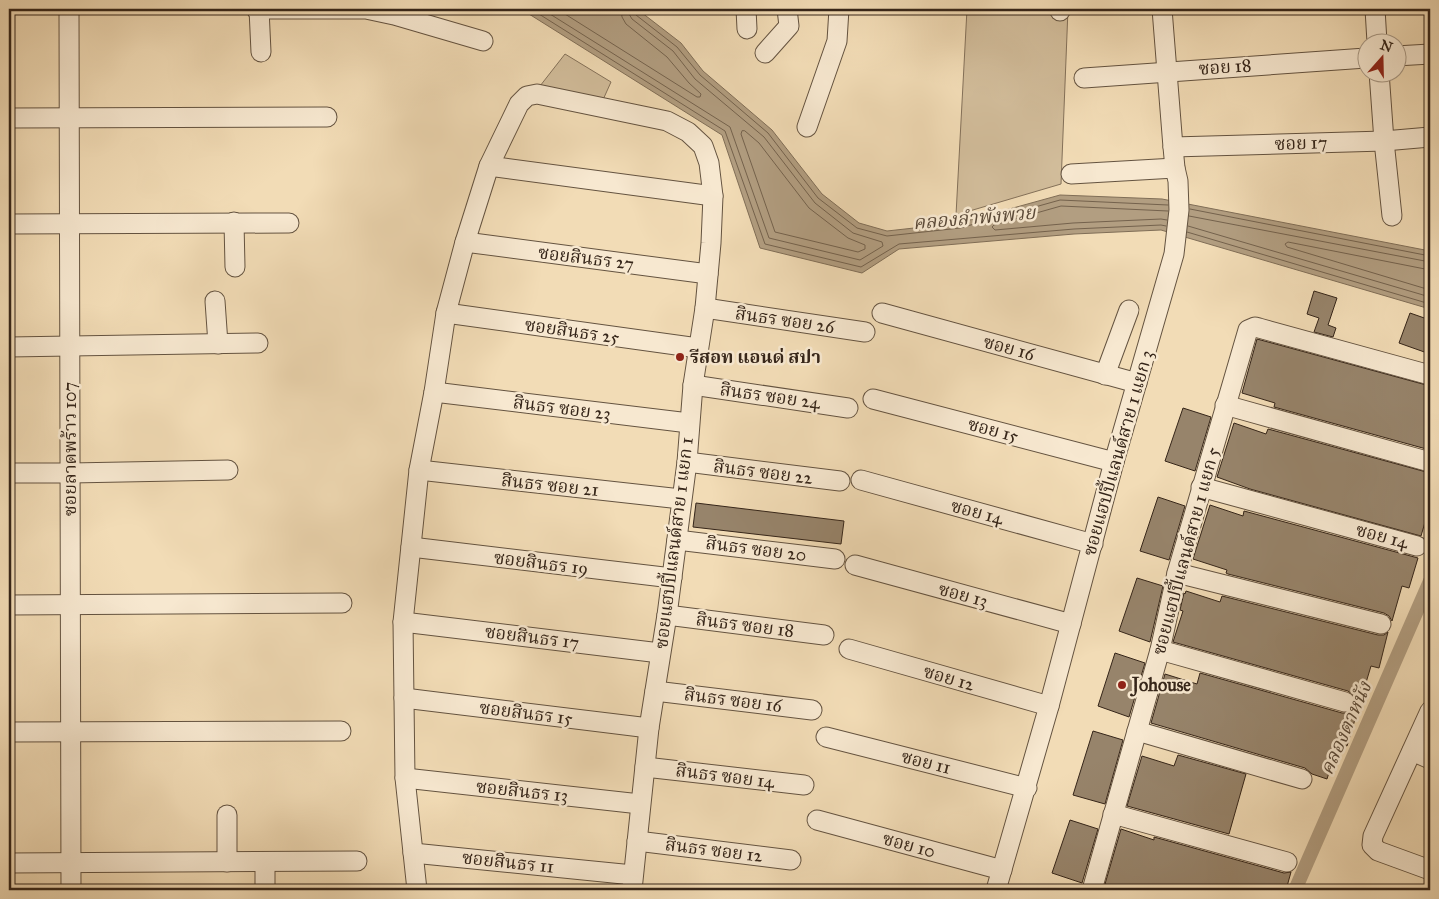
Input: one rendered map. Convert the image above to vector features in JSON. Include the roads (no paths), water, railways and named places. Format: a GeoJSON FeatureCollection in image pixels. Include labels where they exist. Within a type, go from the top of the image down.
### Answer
{"type":"FeatureCollection","features":[{"type":"Feature","properties":{"kind":"street","name":"ซอยลาดพร้าว 107"},"geometry":{"type":"LineString","coordinates":[[69,9],[71,890]]}},
{"type":"Feature","properties":{"kind":"street"},"geometry":{"type":"LineString","coordinates":[[261,52],[257,9],[366,9],[394,15],[483,41]]}},
{"type":"Feature","properties":{"kind":"street"},"geometry":{"type":"LineString","coordinates":[[746,9],[747,29]]}},
{"type":"Feature","properties":{"kind":"street"},"geometry":{"type":"LineString","coordinates":[[765,53],[789,26],[787,9]]}},
{"type":"Feature","properties":{"kind":"street"},"geometry":{"type":"LineString","coordinates":[[806,127],[837,40],[839,9]]}},
{"type":"Feature","properties":{"kind":"street","name":"ซอยแฮปปี้แลนด์สาย 1 แยก 3"},"geometry":{"type":"LineString","coordinates":[[996,890],[1027,788],[1114,462],[1174,254],[1179,210],[1162,9]]}},
{"type":"Feature","properties":{"kind":"street"},"geometry":{"type":"LineString","coordinates":[[1375,9],[1376,32]]}},
{"type":"Feature","properties":{"kind":"street"},"geometry":{"type":"LineString","coordinates":[[1406,55],[1430,54]]}},
{"type":"Feature","properties":{"kind":"street","name":"ซอย 18"},"geometry":{"type":"LineString","coordinates":[[1084,78],[1356,59]]}},
{"type":"Feature","properties":{"kind":"street"},"geometry":{"type":"LineString","coordinates":[[1380,82],[1392,216]]}},
{"type":"Feature","properties":{"kind":"street","name":"ซอยแฮปปี้แลนด์สาย 1 แยก 1"},"geometry":{"type":"LineString","coordinates":[[417,890],[405,778],[403,622],[419,470],[434,392],[446,313],[465,242],[489,166],[518,104],[527,96],[537,94],[667,121],[688,132],[703,146],[709,163],[713,196],[705,308],[693,385],[687,462],[667,615],[649,728],[632,883]]}},
{"type":"Feature","properties":{"kind":"street"},"geometry":{"type":"LineString","coordinates":[[9,118],[327,117]]}},
{"type":"Feature","properties":{"kind":"street","name":"ซอย 17"},"geometry":{"type":"LineString","coordinates":[[1173,147],[1430,137]]}},
{"type":"Feature","properties":{"kind":"street"},"geometry":{"type":"LineString","coordinates":[[489,166],[713,196]]}},
{"type":"Feature","properties":{"kind":"street"},"geometry":{"type":"LineString","coordinates":[[1071,174],[1177,175]]}},
{"type":"Feature","properties":{"kind":"street"},"geometry":{"type":"LineString","coordinates":[[234,222],[235,267]]}},
{"type":"Feature","properties":{"kind":"street"},"geometry":{"type":"LineString","coordinates":[[9,224],[289,222]]}},
{"type":"Feature","properties":{"kind":"street","name":"ซอยสินธร 27"},"geometry":{"type":"LineString","coordinates":[[465,242],[708,274]]}},
{"type":"Feature","properties":{"kind":"street"},"geometry":{"type":"LineString","coordinates":[[215,301],[218,344]]}},
{"type":"Feature","properties":{"kind":"street","name":"สินธร ซอย 26"},"geometry":{"type":"LineString","coordinates":[[705,308],[865,332]]}},
{"type":"Feature","properties":{"kind":"street"},"geometry":{"type":"LineString","coordinates":[[1106,375],[1129,310]]}},
{"type":"Feature","properties":{"kind":"street","name":"ซอยสินธร 25"},"geometry":{"type":"LineString","coordinates":[[446,313],[698,348]]}},
{"type":"Feature","properties":{"kind":"street","name":"ซอย 16"},"geometry":{"type":"LineString","coordinates":[[882,313],[1137,383]]}},
{"type":"Feature","properties":{"kind":"street","name":"ซอยแฮปปี้แลนด์สาย 1 แยก 5"},"geometry":{"type":"LineString","coordinates":[[1092,890],[1160,650],[1177,573],[1248,330],[1259,328],[1430,375]]}},
{"type":"Feature","properties":{"kind":"street"},"geometry":{"type":"LineString","coordinates":[[9,347],[258,343]]}},
{"type":"Feature","properties":{"kind":"street","name":"สินธร ซอย 24"},"geometry":{"type":"LineString","coordinates":[[693,385],[848,408]]}},
{"type":"Feature","properties":{"kind":"street","name":"สินธร ซอย 23"},"geometry":{"type":"LineString","coordinates":[[434,392],[689,423]]}},
{"type":"Feature","properties":{"kind":"street","name":"ซอย 15"},"geometry":{"type":"LineString","coordinates":[[873,399],[1114,462]]}},
{"type":"Feature","properties":{"kind":"street"},"geometry":{"type":"LineString","coordinates":[[1225,405],[1430,462]]}},
{"type":"Feature","properties":{"kind":"street","name":"สินธร ซอย 22"},"geometry":{"type":"LineString","coordinates":[[687,462],[840,482]]}},
{"type":"Feature","properties":{"kind":"street"},"geometry":{"type":"LineString","coordinates":[[9,473],[70,474],[228,470]]}},
{"type":"Feature","properties":{"kind":"street","name":"สินธร ซอย 21"},"geometry":{"type":"LineString","coordinates":[[419,470],[681,499]]}},
{"type":"Feature","properties":{"kind":"street","name":"ซอย 14"},"geometry":{"type":"LineString","coordinates":[[861,480],[1093,544]]}},
{"type":"Feature","properties":{"kind":"street","name":"ซอย 14"},"geometry":{"type":"LineString","coordinates":[[1201,487],[1417,546]]}},
{"type":"Feature","properties":{"kind":"street","name":"สินธร ซอย 20"},"geometry":{"type":"LineString","coordinates":[[677,540],[835,559]]}},
{"type":"Feature","properties":{"kind":"street","name":"ซอยสินธร 19"},"geometry":{"type":"LineString","coordinates":[[411,547],[672,578]]}},
{"type":"Feature","properties":{"kind":"street","name":"ซอย 13"},"geometry":{"type":"LineString","coordinates":[[855,565],[1071,624]]}},
{"type":"Feature","properties":{"kind":"street"},"geometry":{"type":"LineString","coordinates":[[1177,573],[1381,624]]}},
{"type":"Feature","properties":{"kind":"street"},"geometry":{"type":"LineString","coordinates":[[9,605],[342,603]]}},
{"type":"Feature","properties":{"kind":"street","name":"สินธร ซอย 18"},"geometry":{"type":"LineString","coordinates":[[667,615],[824,635]]}},
{"type":"Feature","properties":{"kind":"street","name":"ซอยสินธร 17"},"geometry":{"type":"LineString","coordinates":[[403,622],[660,653]]}},
{"type":"Feature","properties":{"kind":"street","name":"ซอย 12"},"geometry":{"type":"LineString","coordinates":[[849,649],[1049,706]]}},
{"type":"Feature","properties":{"kind":"street"},"geometry":{"type":"LineString","coordinates":[[1160,650],[1346,702]]}},
{"type":"Feature","properties":{"kind":"street","name":"สินธร ซอย 16"},"geometry":{"type":"LineString","coordinates":[[655,691],[812,710]]}},
{"type":"Feature","properties":{"kind":"street","name":"ซอยสินธร 15"},"geometry":{"type":"LineString","coordinates":[[404,698],[649,728]]}},
{"type":"Feature","properties":{"kind":"street"},"geometry":{"type":"LineString","coordinates":[[1430,712],[1373,836],[1372,845],[1378,851],[1430,870]]}},
{"type":"Feature","properties":{"kind":"street"},"geometry":{"type":"LineString","coordinates":[[9,732],[341,731]]}},
{"type":"Feature","properties":{"kind":"street"},"geometry":{"type":"LineString","coordinates":[[1137,731],[1302,779]]}},
{"type":"Feature","properties":{"kind":"street","name":"ซอย 11"},"geometry":{"type":"LineString","coordinates":[[826,737],[1027,788]]}},
{"type":"Feature","properties":{"kind":"street"},"geometry":{"type":"LineString","coordinates":[[1412,752],[1430,759]]}},
{"type":"Feature","properties":{"kind":"street","name":"สินธร ซอย 14"},"geometry":{"type":"LineString","coordinates":[[646,766],[804,785]]}},
{"type":"Feature","properties":{"kind":"street","name":"ซอยสินธร 13"},"geometry":{"type":"LineString","coordinates":[[405,778],[640,804]]}},
{"type":"Feature","properties":{"kind":"street"},"geometry":{"type":"LineString","coordinates":[[1113,814],[1287,862]]}},
{"type":"Feature","properties":{"kind":"street"},"geometry":{"type":"LineString","coordinates":[[226,815],[227,862]]}},
{"type":"Feature","properties":{"kind":"street","name":"ซอย 10"},"geometry":{"type":"LineString","coordinates":[[817,820],[1002,870]]}},
{"type":"Feature","properties":{"kind":"street","name":"สินธร ซอย 12"},"geometry":{"type":"LineString","coordinates":[[637,841],[791,860]]}},
{"type":"Feature","properties":{"kind":"street","name":"ซอยสินธร 11"},"geometry":{"type":"LineString","coordinates":[[413,853],[632,883]]}},
{"type":"Feature","properties":{"kind":"street"},"geometry":{"type":"LineString","coordinates":[[9,863],[357,861]]}},
{"type":"Feature","properties":{"kind":"street"},"geometry":{"type":"LineString","coordinates":[[265,862],[265,890]]}},
{"type":"Feature","properties":{"kind":"water"},"geometry":{"type":"Polygon","coordinates":[[[521,9],[637,9],[681,43],[703,71],[772,130],[822,194],[859,223],[887,231],[959,223],[1060,195],[1162,199],[1430,251],[1430,309],[1161,230],[1074,234],[899,249],[862,273],[760,248],[722,135],[521,9]]]}},
{"type":"Feature","properties":{"kind":"waterway","name":"คลองตาหนัง"},"geometry":{"type":"LineString","coordinates":[[1295,890],[1430,581]]}},
{"type":"Feature","properties":{"kind":"place","name":"รีสอท แอนด่ สปา"},"geometry":{"type":"Point","coordinates":[680,357]}},
{"type":"Feature","properties":{"kind":"place","name":"Johouse"},"geometry":{"type":"Point","coordinates":[1122,685]}},
{"type":"Feature","properties":{"kind":"water label","name":"คลองลำพังพวย"},"geometry":{"type":"Point","coordinates":[974,217]}}]}
